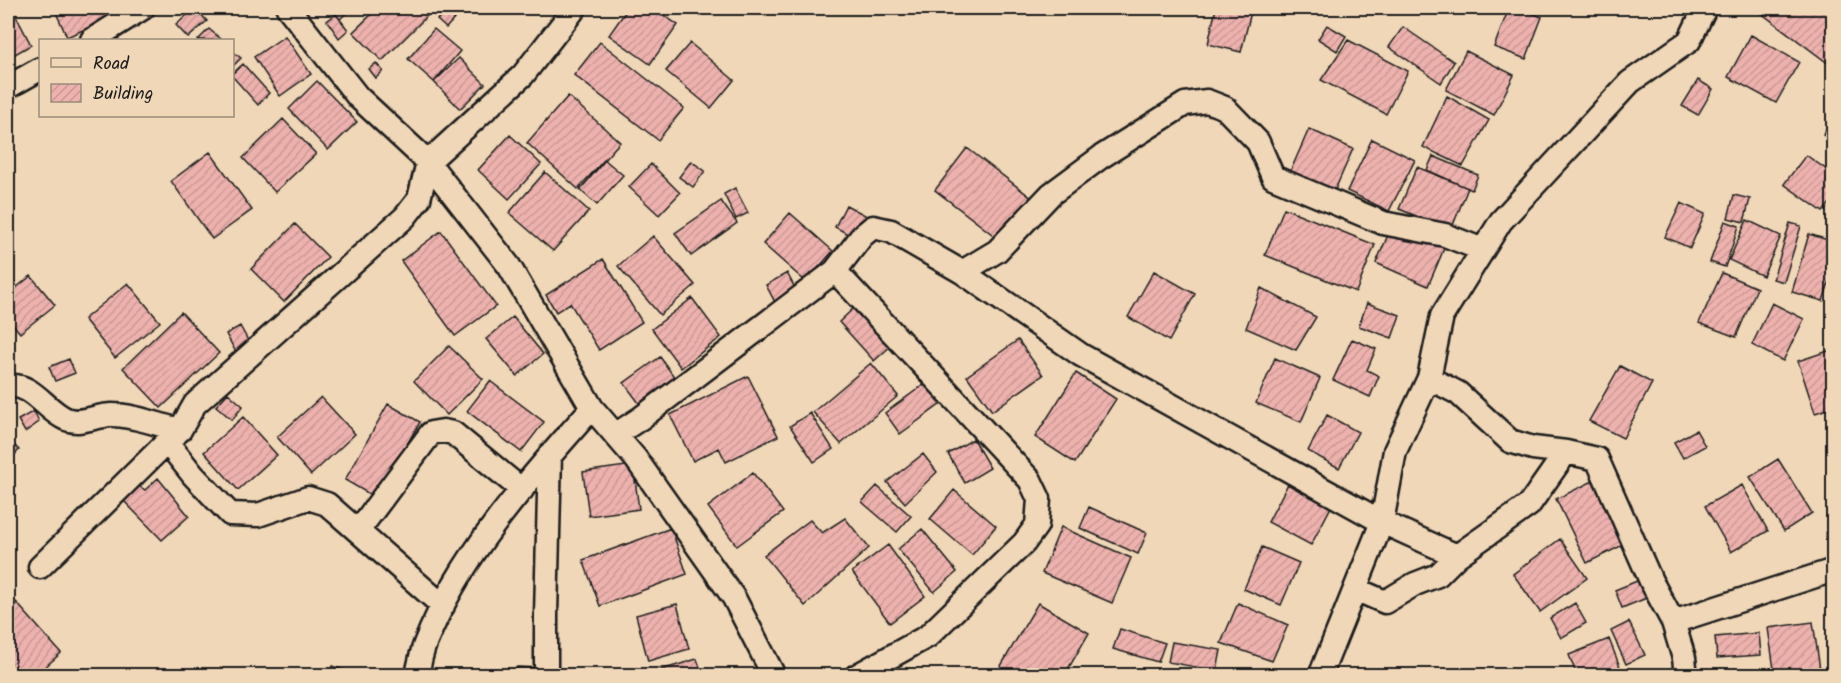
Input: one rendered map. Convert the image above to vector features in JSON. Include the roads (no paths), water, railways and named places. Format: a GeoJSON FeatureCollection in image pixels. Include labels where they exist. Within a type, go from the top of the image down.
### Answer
{"type":"FeatureCollection","features":[{"type":"Feature","properties":{"kind":"street"},"geometry":{"type":"LineString","coordinates":[[94,39],[143,8]]}},
{"type":"Feature","properties":{"kind":"street"},"geometry":{"type":"LineString","coordinates":[[288,8],[358,97],[428,162],[509,266],[592,408],[636,459],[735,598],[774,675]]}},
{"type":"Feature","properties":{"kind":"street"},"geometry":{"type":"LineString","coordinates":[[40,567],[174,436],[195,404],[405,217],[419,199],[428,162],[523,75],[575,8]]}},
{"type":"Feature","properties":{"kind":"street"},"geometry":{"type":"LineString","coordinates":[[1320,675],[1382,522],[1395,451],[1429,378],[1442,316],[1501,221],[1630,82],[1689,41],[1705,8]]}},
{"type":"Feature","properties":{"kind":"street"},"geometry":{"type":"LineString","coordinates":[[8,87],[39,70]]}},
{"type":"Feature","properties":{"kind":"street"},"geometry":{"type":"LineString","coordinates":[[962,272],[997,251],[1051,194],[1101,157],[1185,104],[1207,101],[1226,108],[1258,142],[1273,177],[1383,223],[1445,235],[1483,250]]}},
{"type":"Feature","properties":{"kind":"street"},"geometry":{"type":"LineString","coordinates":[[615,435],[835,271],[862,236],[873,227],[891,231],[962,272],[1081,355],[1382,522],[1457,556]]}},
{"type":"Feature","properties":{"kind":"street"},"geometry":{"type":"LineString","coordinates":[[835,271],[1029,480],[1039,499],[1036,525],[1024,543],[928,636],[856,675]]}},
{"type":"Feature","properties":{"kind":"street"},"geometry":{"type":"LineString","coordinates":[[1429,378],[1458,393],[1510,441],[1533,448],[1597,459],[1651,581],[1673,622],[1684,658],[1686,675]]}},
{"type":"Feature","properties":{"kind":"street"},"geometry":{"type":"LineString","coordinates":[[8,386],[27,389],[55,413],[68,420],[84,420],[111,415],[138,419],[174,436],[193,475],[230,514],[258,515],[308,498],[327,504],[443,606]]}},
{"type":"Feature","properties":{"kind":"street"},"geometry":{"type":"LineString","coordinates":[[417,675],[425,645],[452,587],[485,537],[550,454],[592,408]]}},
{"type":"Feature","properties":{"kind":"street"},"geometry":{"type":"LineString","coordinates":[[357,531],[431,432],[453,433],[522,490]]}},
{"type":"Feature","properties":{"kind":"street"},"geometry":{"type":"LineString","coordinates":[[1355,589],[1385,602],[1415,584],[1438,574],[1457,556],[1529,506],[1566,452]]}},
{"type":"Feature","properties":{"kind":"street"},"geometry":{"type":"LineString","coordinates":[[546,675],[550,454]]}},
{"type":"Feature","properties":{"kind":"street"},"geometry":{"type":"LineString","coordinates":[[1673,622],[1833,570]]}}]}
